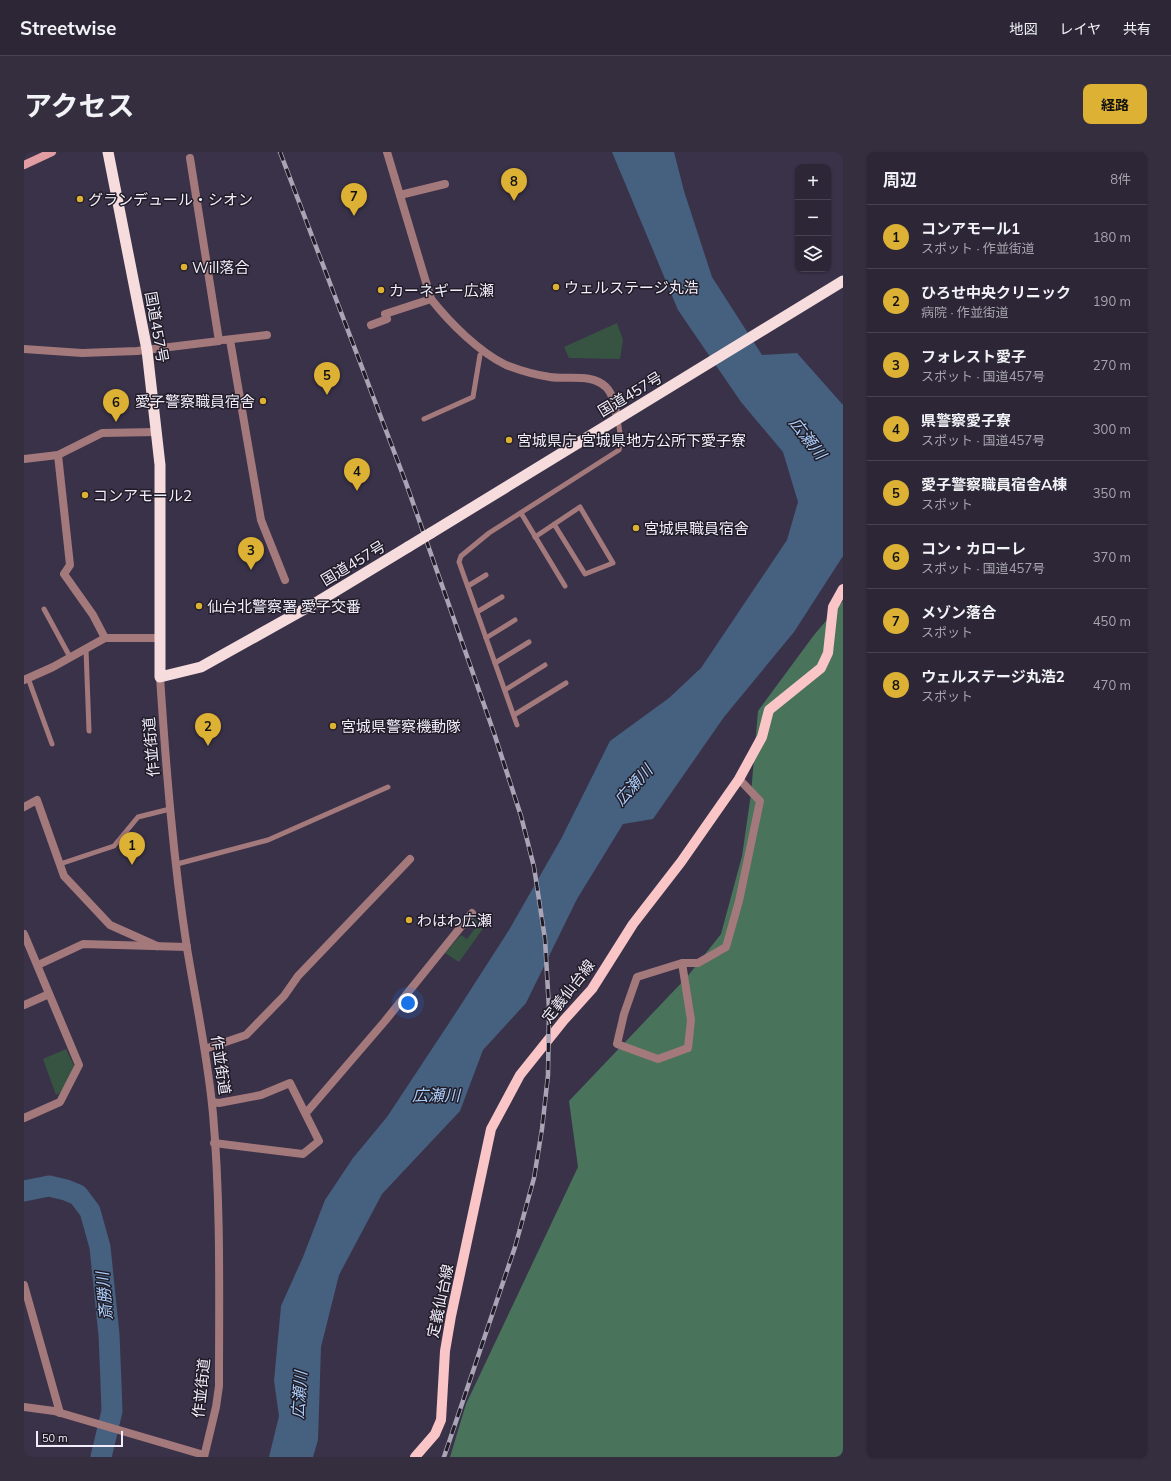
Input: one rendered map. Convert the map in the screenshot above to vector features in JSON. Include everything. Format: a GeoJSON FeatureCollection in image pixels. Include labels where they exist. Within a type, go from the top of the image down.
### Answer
{"type":"FeatureCollection","features":[{"type":"Feature","properties":{"kind":"highway","name":"国道457号"},"geometry":{"type":"LineString","coordinates":[[108,152],[147,350],[160,465],[160,677],[201,667],[319,601],[843,281]]}},
{"type":"Feature","properties":{"kind":"main road"},"geometry":{"type":"LineString","coordinates":[[24,164],[52,152]]}},
{"type":"Feature","properties":{"kind":"main road","name":"定義仙台線"},"geometry":{"type":"LineString","coordinates":[[415,1457],[435,1434],[441,1420],[445,1351],[451,1316],[491,1129],[520,1075],[564,1020],[592,989],[633,924],[681,862],[739,779],[762,737],[769,710],[822,668],[828,653],[833,607],[843,589]]}},
{"type":"Feature","properties":{"kind":"street"},"geometry":{"type":"LineString","coordinates":[[387,152],[431,299],[451,324],[481,352],[506,365],[551,377],[594,380],[606,387],[613,396],[618,418]]}},
{"type":"Feature","properties":{"kind":"street"},"geometry":{"type":"LineString","coordinates":[[190,158],[219,341]]}},
{"type":"Feature","properties":{"kind":"street"},"geometry":{"type":"LineString","coordinates":[[400,195],[445,184]]}},
{"type":"Feature","properties":{"kind":"street"},"geometry":{"type":"LineString","coordinates":[[371,325],[386,319],[385,314],[431,299]]}},
{"type":"Feature","properties":{"kind":"street"},"geometry":{"type":"LineString","coordinates":[[24,349],[82,353],[147,350],[267,335]]}},
{"type":"Feature","properties":{"kind":"street"},"geometry":{"type":"LineString","coordinates":[[230,340],[261,520],[285,580]]}},
{"type":"Feature","properties":{"kind":"street"},"geometry":{"type":"LineString","coordinates":[[24,459],[58,455],[102,433],[156,432]]}},
{"type":"Feature","properties":{"kind":"street"},"geometry":{"type":"LineString","coordinates":[[58,455],[70,565],[64,574],[93,615],[105,638]]}},
{"type":"Feature","properties":{"kind":"street"},"geometry":{"type":"LineString","coordinates":[[26,679],[105,638],[160,638]]}},
{"type":"Feature","properties":{"kind":"street","name":"作並街道"},"geometry":{"type":"LineString","coordinates":[[160,677],[170,809],[187,946],[205,1049],[212,1102],[218,1242],[219,1386],[216,1407],[204,1456]]}},
{"type":"Feature","properties":{"kind":"street"},"geometry":{"type":"LineString","coordinates":[[682,963],[691,1020],[688,1048],[658,1059],[616,1044],[624,1014],[637,977],[682,963],[698,963],[726,946],[739,901],[760,801],[739,779]]}},
{"type":"Feature","properties":{"kind":"street"},"geometry":{"type":"LineString","coordinates":[[24,807],[37,800],[64,876],[110,925],[157,946]]}},
{"type":"Feature","properties":{"kind":"street"},"geometry":{"type":"LineString","coordinates":[[205,1049],[246,1035],[284,996],[298,976],[410,859]]}},
{"type":"Feature","properties":{"kind":"street"},"geometry":{"type":"LineString","coordinates":[[306,1113],[386,1021],[472,913]]}},
{"type":"Feature","properties":{"kind":"street"},"geometry":{"type":"LineString","coordinates":[[24,934],[38,964],[79,1065],[60,1102],[24,1118]]}},
{"type":"Feature","properties":{"kind":"street"},"geometry":{"type":"LineString","coordinates":[[38,964],[83,944],[187,946]]}},
{"type":"Feature","properties":{"kind":"street"},"geometry":{"type":"LineString","coordinates":[[24,1005],[49,994]]}},
{"type":"Feature","properties":{"kind":"street"},"geometry":{"type":"LineString","coordinates":[[212,1102],[219,1103],[261,1095],[290,1083],[319,1141],[304,1154],[214,1143]]}},
{"type":"Feature","properties":{"kind":"street"},"geometry":{"type":"LineString","coordinates":[[24,1285],[60,1413]]}},
{"type":"Feature","properties":{"kind":"street"},"geometry":{"type":"LineString","coordinates":[[24,1407],[80,1418],[204,1456]]}},
{"type":"Feature","properties":{"kind":"lane"},"geometry":{"type":"LineString","coordinates":[[424,419],[473,397],[481,352]]}},
{"type":"Feature","properties":{"kind":"lane"},"geometry":{"type":"LineString","coordinates":[[517,725],[459,562],[461,556],[489,533],[521,514],[619,450],[621,441],[618,418]]}},
{"type":"Feature","properties":{"kind":"lane"},"geometry":{"type":"LineString","coordinates":[[535,537],[554,524],[580,507],[613,563],[585,574],[554,524]]}},
{"type":"Feature","properties":{"kind":"lane"},"geometry":{"type":"LineString","coordinates":[[521,514],[565,586]]}},
{"type":"Feature","properties":{"kind":"lane"},"geometry":{"type":"LineString","coordinates":[[468,586],[486,575]]}},
{"type":"Feature","properties":{"kind":"lane"},"geometry":{"type":"LineString","coordinates":[[477,612],[502,597]]}},
{"type":"Feature","properties":{"kind":"lane"},"geometry":{"type":"LineString","coordinates":[[44,609],[70,657]]}},
{"type":"Feature","properties":{"kind":"lane"},"geometry":{"type":"LineString","coordinates":[[486,638],[516,620]]}},
{"type":"Feature","properties":{"kind":"lane"},"geometry":{"type":"LineString","coordinates":[[495,663],[529,642]]}},
{"type":"Feature","properties":{"kind":"lane"},"geometry":{"type":"LineString","coordinates":[[86,649],[89,731]]}},
{"type":"Feature","properties":{"kind":"lane"},"geometry":{"type":"LineString","coordinates":[[505,690],[545,665]]}},
{"type":"Feature","properties":{"kind":"lane"},"geometry":{"type":"LineString","coordinates":[[26,679],[52,744]]}},
{"type":"Feature","properties":{"kind":"lane"},"geometry":{"type":"LineString","coordinates":[[514,715],[566,683]]}},
{"type":"Feature","properties":{"kind":"lane"},"geometry":{"type":"LineString","coordinates":[[177,864],[268,840],[388,787]]}},
{"type":"Feature","properties":{"kind":"lane"},"geometry":{"type":"LineString","coordinates":[[60,864],[114,846],[138,817],[170,809]]}},
{"type":"Feature","properties":{"kind":"green space"},"geometry":{"type":"Polygon","coordinates":[[[617,323],[623,340],[620,359],[569,358],[564,347],[617,323]]]}},
{"type":"Feature","properties":{"kind":"green space"},"geometry":{"type":"Polygon","coordinates":[[[843,601],[843,1457],[450,1457],[466,1404],[578,1167],[569,1101],[687,977],[721,934],[742,856],[751,794],[758,711],[814,635],[843,601]]]}},
{"type":"Feature","properties":{"kind":"green space"},"geometry":{"type":"Polygon","coordinates":[[[473,918],[484,927],[459,962],[445,953],[461,935],[467,939],[476,927],[470,922],[473,918]]]}},
{"type":"Feature","properties":{"kind":"green space"},"geometry":{"type":"Polygon","coordinates":[[[66,1049],[75,1068],[61,1092],[56,1095],[43,1059],[66,1049]]]}},
{"type":"Feature","properties":{"kind":"water","name":"広瀬川"},"geometry":{"type":"Polygon","coordinates":[[[612,152],[674,152],[684,191],[712,277],[762,355],[797,353],[843,405],[843,556],[794,632],[724,717],[653,819],[623,824],[577,899],[526,1003],[483,1050],[460,1111],[382,1194],[339,1275],[321,1347],[318,1440],[313,1457],[269,1457],[279,1416],[274,1381],[281,1306],[303,1257],[325,1200],[353,1158],[387,1117],[509,930],[561,839],[610,741],[669,698],[701,668],[787,540],[798,502],[783,452],[741,402],[678,310],[612,152]]]}},
{"type":"Feature","properties":{"kind":"waterway","name":"斎勝川"},"geometry":{"type":"LineString","coordinates":[[24,1191],[49,1186],[66,1190],[78,1195],[90,1211],[100,1247],[109,1335],[112,1411],[101,1457]]}},
{"type":"Feature","properties":{"kind":"railway"},"geometry":{"type":"LineString","coordinates":[[280,152],[406,483],[494,733],[521,816],[534,867],[545,939],[549,1009],[548,1075],[542,1129],[534,1178],[515,1247],[444,1457]]}},
{"type":"Feature","properties":{"kind":"place","name":"グランデュール・シオン"},"geometry":{"type":"Point","coordinates":[80,199]}},
{"type":"Feature","properties":{"kind":"place","name":"ウェルステージ丸浩2"},"geometry":{"type":"Point","coordinates":[514,201]}},
{"type":"Feature","properties":{"kind":"place","name":"メゾン落合"},"geometry":{"type":"Point","coordinates":[354,216]}},
{"type":"Feature","properties":{"kind":"place","name":"Will落合"},"geometry":{"type":"Point","coordinates":[184,267]}},
{"type":"Feature","properties":{"kind":"place","name":"ウェルステージ丸浩"},"geometry":{"type":"Point","coordinates":[556,287]}},
{"type":"Feature","properties":{"kind":"place","name":"カーネギー広瀬"},"geometry":{"type":"Point","coordinates":[381,290]}},
{"type":"Feature","properties":{"kind":"place","name":"愛子警察職員宿舎A棟"},"geometry":{"type":"Point","coordinates":[327,395]}},
{"type":"Feature","properties":{"kind":"place","name":"愛子警察職員宿舎"},"geometry":{"type":"Point","coordinates":[263,401]}},
{"type":"Feature","properties":{"kind":"place","name":"コン・カローレ"},"geometry":{"type":"Point","coordinates":[116,422]}},
{"type":"Feature","properties":{"kind":"place","name":"宮城県庁 宮城県地方公所下愛子寮"},"geometry":{"type":"Point","coordinates":[509,440]}},
{"type":"Feature","properties":{"kind":"place","name":"県警察愛子寮"},"geometry":{"type":"Point","coordinates":[357,491]}},
{"type":"Feature","properties":{"kind":"place","name":"コンアモール2"},"geometry":{"type":"Point","coordinates":[85,495]}},
{"type":"Feature","properties":{"kind":"place","name":"宮城県職員宿舎"},"geometry":{"type":"Point","coordinates":[636,528]}},
{"type":"Feature","properties":{"kind":"place","name":"フォレスト愛子"},"geometry":{"type":"Point","coordinates":[251,570]}},
{"type":"Feature","properties":{"kind":"place","name":"仙台北警察署 愛子交番"},"geometry":{"type":"Point","coordinates":[199,606]}},
{"type":"Feature","properties":{"kind":"place","name":"宮城県警察機動隊"},"geometry":{"type":"Point","coordinates":[333,726]}},
{"type":"Feature","properties":{"kind":"place","name":"ひろせ中央クリニック"},"geometry":{"type":"Point","coordinates":[208,746]}},
{"type":"Feature","properties":{"kind":"place","name":"コンアモール1"},"geometry":{"type":"Point","coordinates":[132,865]}},
{"type":"Feature","properties":{"kind":"place","name":"わはわ広瀬"},"geometry":{"type":"Point","coordinates":[409,920]}}]}
